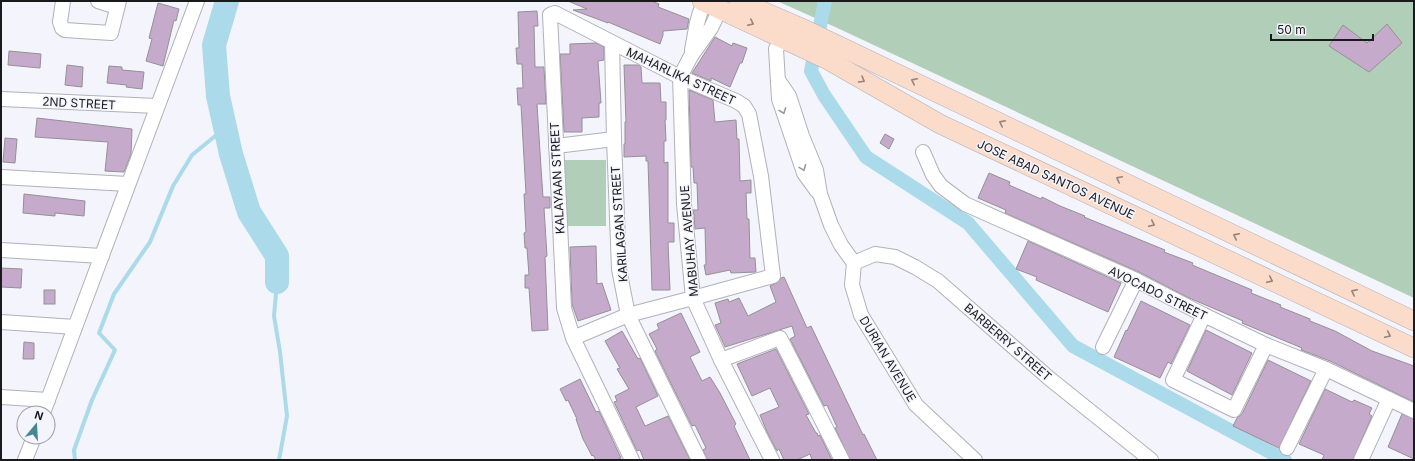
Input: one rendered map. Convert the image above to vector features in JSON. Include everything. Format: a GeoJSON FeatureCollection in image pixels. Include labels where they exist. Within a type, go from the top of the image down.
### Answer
{"type":"FeatureCollection","features":[{"type":"Feature","properties":{"kind":"main road","name":"JOSE ABAD SANTOS AVENUE"},"geometry":{"type":"LineString","coordinates":[[739,1],[794,34]]}},
{"type":"Feature","properties":{"kind":"main road","name":"JOSE ABAD SANTOS AVENUE"},"geometry":{"type":"LineString","coordinates":[[711,3],[794,34],[1414,321]]}},
{"type":"Feature","properties":{"kind":"main road","name":"JOSE ABAD SANTOS AVENUE"},"geometry":{"type":"LineString","coordinates":[[832,52],[940,124],[1414,348]]}},
{"type":"Feature","properties":{"kind":"street"},"geometry":{"type":"LineString","coordinates":[[63,1],[60,22],[62,28],[65,30],[111,33],[118,4],[98,1]]}},
{"type":"Feature","properties":{"kind":"street"},"geometry":{"type":"LineString","coordinates":[[45,405],[197,1]]}},
{"type":"Feature","properties":{"kind":"street","name":"MABUHAY AVENUE"},"geometry":{"type":"LineString","coordinates":[[711,3],[711,28],[691,56],[680,77],[684,204],[693,298],[721,360],[772,460]]}},
{"type":"Feature","properties":{"kind":"street","name":"MAHARLIKA STREET"},"geometry":{"type":"LineString","coordinates":[[550,15],[555,14],[680,77],[736,101],[744,106],[748,114],[761,176],[773,276],[693,298]]}},
{"type":"Feature","properties":{"kind":"street","name":"KALAYAAN STREET"},"geometry":{"type":"LineString","coordinates":[[550,15],[564,308],[573,338],[632,460]]}},
{"type":"Feature","properties":{"kind":"street"},"geometry":{"type":"LineString","coordinates":[[794,34],[776,49],[778,80],[790,96],[802,136],[816,170],[820,194],[841,245],[854,263]]}},
{"type":"Feature","properties":{"kind":"street","name":"KARILAGAN STREET"},"geometry":{"type":"LineString","coordinates":[[612,43],[619,269],[628,315],[699,460]]}},
{"type":"Feature","properties":{"kind":"street","name":"2ND STREET"},"geometry":{"type":"LineString","coordinates":[[1,99],[157,106]]}},
{"type":"Feature","properties":{"kind":"street"},"geometry":{"type":"LineString","coordinates":[[556,146],[614,139]]}},
{"type":"Feature","properties":{"kind":"street","name":"AVOCADO STREET"},"geometry":{"type":"LineString","coordinates":[[923,152],[933,175],[941,186],[965,204],[1136,280],[1266,345],[1326,369],[1414,411]]}},
{"type":"Feature","properties":{"kind":"street"},"geometry":{"type":"LineString","coordinates":[[1,177],[128,184]]}},
{"type":"Feature","properties":{"kind":"street"},"geometry":{"type":"LineString","coordinates":[[1,250],[102,256]]}},
{"type":"Feature","properties":{"kind":"street","name":"BARBERRY STREET"},"geometry":{"type":"LineString","coordinates":[[854,263],[875,254],[895,257],[938,281],[1050,379],[1152,460]]}},
{"type":"Feature","properties":{"kind":"street","name":"DURIAN AVENUE"},"geometry":{"type":"LineString","coordinates":[[854,263],[852,285],[861,315],[916,405],[975,460]]}},
{"type":"Feature","properties":{"kind":"street"},"geometry":{"type":"LineString","coordinates":[[1103,347],[1136,280]]}},
{"type":"Feature","properties":{"kind":"street"},"geometry":{"type":"LineString","coordinates":[[573,338],[628,315],[693,298]]}},
{"type":"Feature","properties":{"kind":"street"},"geometry":{"type":"LineString","coordinates":[[1204,315],[1173,380],[1234,410],[1266,345]]}},
{"type":"Feature","properties":{"kind":"street"},"geometry":{"type":"LineString","coordinates":[[1,322],[75,326]]}},
{"type":"Feature","properties":{"kind":"street"},"geometry":{"type":"LineString","coordinates":[[721,360],[780,338],[842,460]]}},
{"type":"Feature","properties":{"kind":"street"},"geometry":{"type":"LineString","coordinates":[[1287,448],[1326,369]]}},
{"type":"Feature","properties":{"kind":"street"},"geometry":{"type":"LineString","coordinates":[[1,397],[40,405]]}},
{"type":"Feature","properties":{"kind":"street"},"geometry":{"type":"LineString","coordinates":[[1362,459],[1389,399]]}},
{"type":"Feature","properties":{"kind":"street"},"geometry":{"type":"LineString","coordinates":[[25,460],[31,445]]}},
{"type":"Feature","properties":{"kind":"green space"},"geometry":{"type":"Polygon","coordinates":[[[777,1],[1414,1],[1414,298],[833,26],[777,1]]]}},
{"type":"Feature","properties":{"kind":"green space"},"geometry":{"type":"Polygon","coordinates":[[[562,160],[606,160],[606,226],[562,226],[562,160]]]}},
{"type":"Feature","properties":{"kind":"building"},"geometry":{"type":"Polygon","coordinates":[[[568,1],[651,1],[659,4],[658,7],[689,19],[687,29],[663,31],[660,44],[608,22],[573,10],[587,9],[568,1]]]}},
{"type":"Feature","properties":{"kind":"building"},"geometry":{"type":"Polygon","coordinates":[[[158,3],[179,9],[176,21],[174,20],[163,66],[146,61],[152,39],[149,38],[158,3]]]}},
{"type":"Feature","properties":{"kind":"building"},"geometry":{"type":"Polygon","coordinates":[[[537,11],[538,26],[534,26],[535,67],[544,67],[546,104],[537,104],[541,168],[543,197],[550,197],[550,208],[544,208],[547,256],[545,257],[548,330],[532,331],[529,288],[525,288],[525,275],[529,275],[527,248],[525,248],[524,233],[526,232],[524,194],[526,194],[521,105],[518,105],[517,88],[523,88],[522,64],[517,64],[516,48],[519,48],[518,12],[537,11]]]}},
{"type":"Feature","properties":{"kind":"building"},"geometry":{"type":"Polygon","coordinates":[[[1387,24],[1402,43],[1369,72],[1329,46],[1343,25],[1367,43],[1387,24]]]}},
{"type":"Feature","properties":{"kind":"building"},"geometry":{"type":"Polygon","coordinates":[[[715,37],[732,46],[733,43],[747,48],[742,63],[740,63],[730,87],[711,78],[711,81],[692,73],[715,37]]]}},
{"type":"Feature","properties":{"kind":"building"},"geometry":{"type":"Polygon","coordinates":[[[596,43],[604,47],[604,60],[598,61],[601,103],[599,103],[599,117],[582,118],[582,132],[564,132],[560,54],[570,54],[570,44],[596,43]]]}},
{"type":"Feature","properties":{"kind":"building"},"geometry":{"type":"Polygon","coordinates":[[[9,51],[41,54],[40,68],[8,65],[9,51]]]}},
{"type":"Feature","properties":{"kind":"building"},"geometry":{"type":"Polygon","coordinates":[[[67,65],[83,67],[82,87],[65,85],[67,65]]]}},
{"type":"Feature","properties":{"kind":"building"},"geometry":{"type":"Polygon","coordinates":[[[624,65],[638,65],[641,67],[642,83],[660,83],[661,102],[666,102],[666,141],[664,141],[664,163],[668,162],[668,223],[674,223],[674,242],[668,242],[670,290],[652,290],[648,161],[646,161],[646,156],[624,157],[626,122],[624,65]]]}},
{"type":"Feature","properties":{"kind":"building"},"geometry":{"type":"Polygon","coordinates":[[[109,66],[122,67],[122,70],[144,72],[142,89],[126,87],[127,85],[107,83],[109,66]]]}},
{"type":"Feature","properties":{"kind":"building"},"geometry":{"type":"Polygon","coordinates":[[[689,90],[713,100],[715,122],[736,120],[737,139],[739,139],[740,181],[751,180],[751,193],[746,193],[747,219],[749,219],[750,258],[755,258],[756,272],[731,273],[730,270],[706,275],[704,265],[706,265],[705,228],[695,229],[693,210],[698,210],[697,183],[694,183],[693,167],[691,167],[689,90]]]}},
{"type":"Feature","properties":{"kind":"building"},"geometry":{"type":"Polygon","coordinates":[[[37,118],[132,129],[131,154],[124,172],[105,171],[108,142],[35,137],[37,118]]]}},
{"type":"Feature","properties":{"kind":"building"},"geometry":{"type":"Polygon","coordinates":[[[885,134],[894,139],[889,149],[880,143],[885,134]]]}},
{"type":"Feature","properties":{"kind":"building"},"geometry":{"type":"Polygon","coordinates":[[[5,138],[17,139],[15,163],[3,162],[5,138]]]}},
{"type":"Feature","properties":{"kind":"building"},"geometry":{"type":"Polygon","coordinates":[[[989,173],[1010,182],[1009,185],[1041,199],[1042,197],[1085,216],[1084,217],[1165,250],[1164,252],[1193,263],[1192,265],[1252,290],[1251,293],[1281,305],[1280,307],[1310,319],[1310,321],[1335,331],[1372,351],[1414,366],[1414,402],[1330,361],[1301,350],[1302,348],[1242,323],[1243,321],[1187,297],[1139,272],[1005,213],[1006,210],[978,198],[989,173]]]}},
{"type":"Feature","properties":{"kind":"building"},"geometry":{"type":"Polygon","coordinates":[[[24,194],[85,201],[84,216],[55,213],[55,216],[23,213],[24,194]]]}},
{"type":"Feature","properties":{"kind":"building"},"geometry":{"type":"Polygon","coordinates":[[[1028,241],[1121,283],[1108,312],[1036,280],[1037,277],[1016,269],[1028,241]]]}},
{"type":"Feature","properties":{"kind":"building"},"geometry":{"type":"Polygon","coordinates":[[[596,246],[597,284],[602,283],[611,310],[578,321],[572,304],[570,247],[596,246]]]}},
{"type":"Feature","properties":{"kind":"building"},"geometry":{"type":"Polygon","coordinates":[[[1,268],[22,269],[21,288],[1,287],[1,268]]]}},
{"type":"Feature","properties":{"kind":"building"},"geometry":{"type":"Polygon","coordinates":[[[784,277],[807,328],[811,326],[863,435],[864,434],[877,460],[850,460],[835,428],[837,427],[827,405],[824,406],[790,339],[795,336],[792,326],[725,347],[715,325],[721,323],[715,303],[728,299],[729,302],[739,298],[748,316],[776,302],[770,286],[784,277]]]}},
{"type":"Feature","properties":{"kind":"building"},"geometry":{"type":"Polygon","coordinates":[[[44,290],[55,290],[55,304],[44,304],[44,290]]]}},
{"type":"Feature","properties":{"kind":"building"},"geometry":{"type":"Polygon","coordinates":[[[1141,301],[1190,325],[1171,364],[1168,362],[1160,378],[1114,357],[1141,301]]]}},
{"type":"Feature","properties":{"kind":"building"},"geometry":{"type":"Polygon","coordinates":[[[681,313],[700,352],[690,357],[702,381],[710,377],[720,393],[736,424],[734,426],[750,460],[707,460],[703,450],[706,448],[695,425],[692,426],[655,351],[657,349],[649,334],[659,329],[657,324],[681,313]]]}},
{"type":"Feature","properties":{"kind":"building"},"geometry":{"type":"Polygon","coordinates":[[[1206,330],[1252,353],[1232,395],[1187,371],[1206,330]]]}},
{"type":"Feature","properties":{"kind":"building"},"geometry":{"type":"Polygon","coordinates":[[[622,331],[638,359],[640,358],[658,396],[636,407],[645,426],[668,416],[690,460],[644,460],[640,450],[637,451],[614,402],[617,401],[615,396],[629,389],[617,369],[620,368],[605,341],[622,331]]]}},
{"type":"Feature","properties":{"kind":"building"},"geometry":{"type":"Polygon","coordinates":[[[24,342],[34,343],[34,359],[23,359],[24,342]]]}},
{"type":"Feature","properties":{"kind":"building"},"geometry":{"type":"Polygon","coordinates":[[[776,349],[809,414],[806,415],[818,436],[820,435],[832,460],[812,460],[810,454],[797,460],[784,460],[779,449],[777,451],[768,434],[760,415],[779,407],[770,388],[752,396],[737,364],[776,349]]]}},
{"type":"Feature","properties":{"kind":"building"},"geometry":{"type":"Polygon","coordinates":[[[1268,360],[1311,381],[1279,448],[1233,426],[1237,418],[1242,414],[1268,360]]]}},
{"type":"Feature","properties":{"kind":"building"},"geometry":{"type":"Polygon","coordinates":[[[580,379],[596,412],[599,411],[621,458],[616,460],[596,460],[593,455],[592,456],[583,439],[577,419],[568,400],[566,401],[560,389],[580,379]]]}},
{"type":"Feature","properties":{"kind":"building"},"geometry":{"type":"Polygon","coordinates":[[[1325,389],[1352,402],[1354,400],[1372,408],[1369,414],[1372,416],[1353,460],[1322,460],[1324,455],[1299,444],[1325,389]]]}},
{"type":"Feature","properties":{"kind":"building"},"geometry":{"type":"Polygon","coordinates":[[[1402,414],[1414,419],[1414,459],[1388,447],[1402,414]]]}},
{"type":"Feature","properties":{"kind":"waterway"},"geometry":{"type":"LineString","coordinates":[[227,1],[214,45],[218,96],[231,154],[249,212],[277,256],[277,282]]}},
{"type":"Feature","properties":{"kind":"waterway"},"geometry":{"type":"LineString","coordinates":[[825,1],[811,71],[824,95],[866,157],[968,223],[1073,346],[1285,460]]}},
{"type":"Feature","properties":{"kind":"waterway"},"geometry":{"type":"LineString","coordinates":[[75,460],[74,450],[92,400],[115,350],[99,333],[114,294],[150,242],[173,186],[192,155],[225,128]]}},
{"type":"Feature","properties":{"kind":"waterway"},"geometry":{"type":"LineString","coordinates":[[277,282],[274,316],[280,352],[287,416],[279,460]]}}]}
